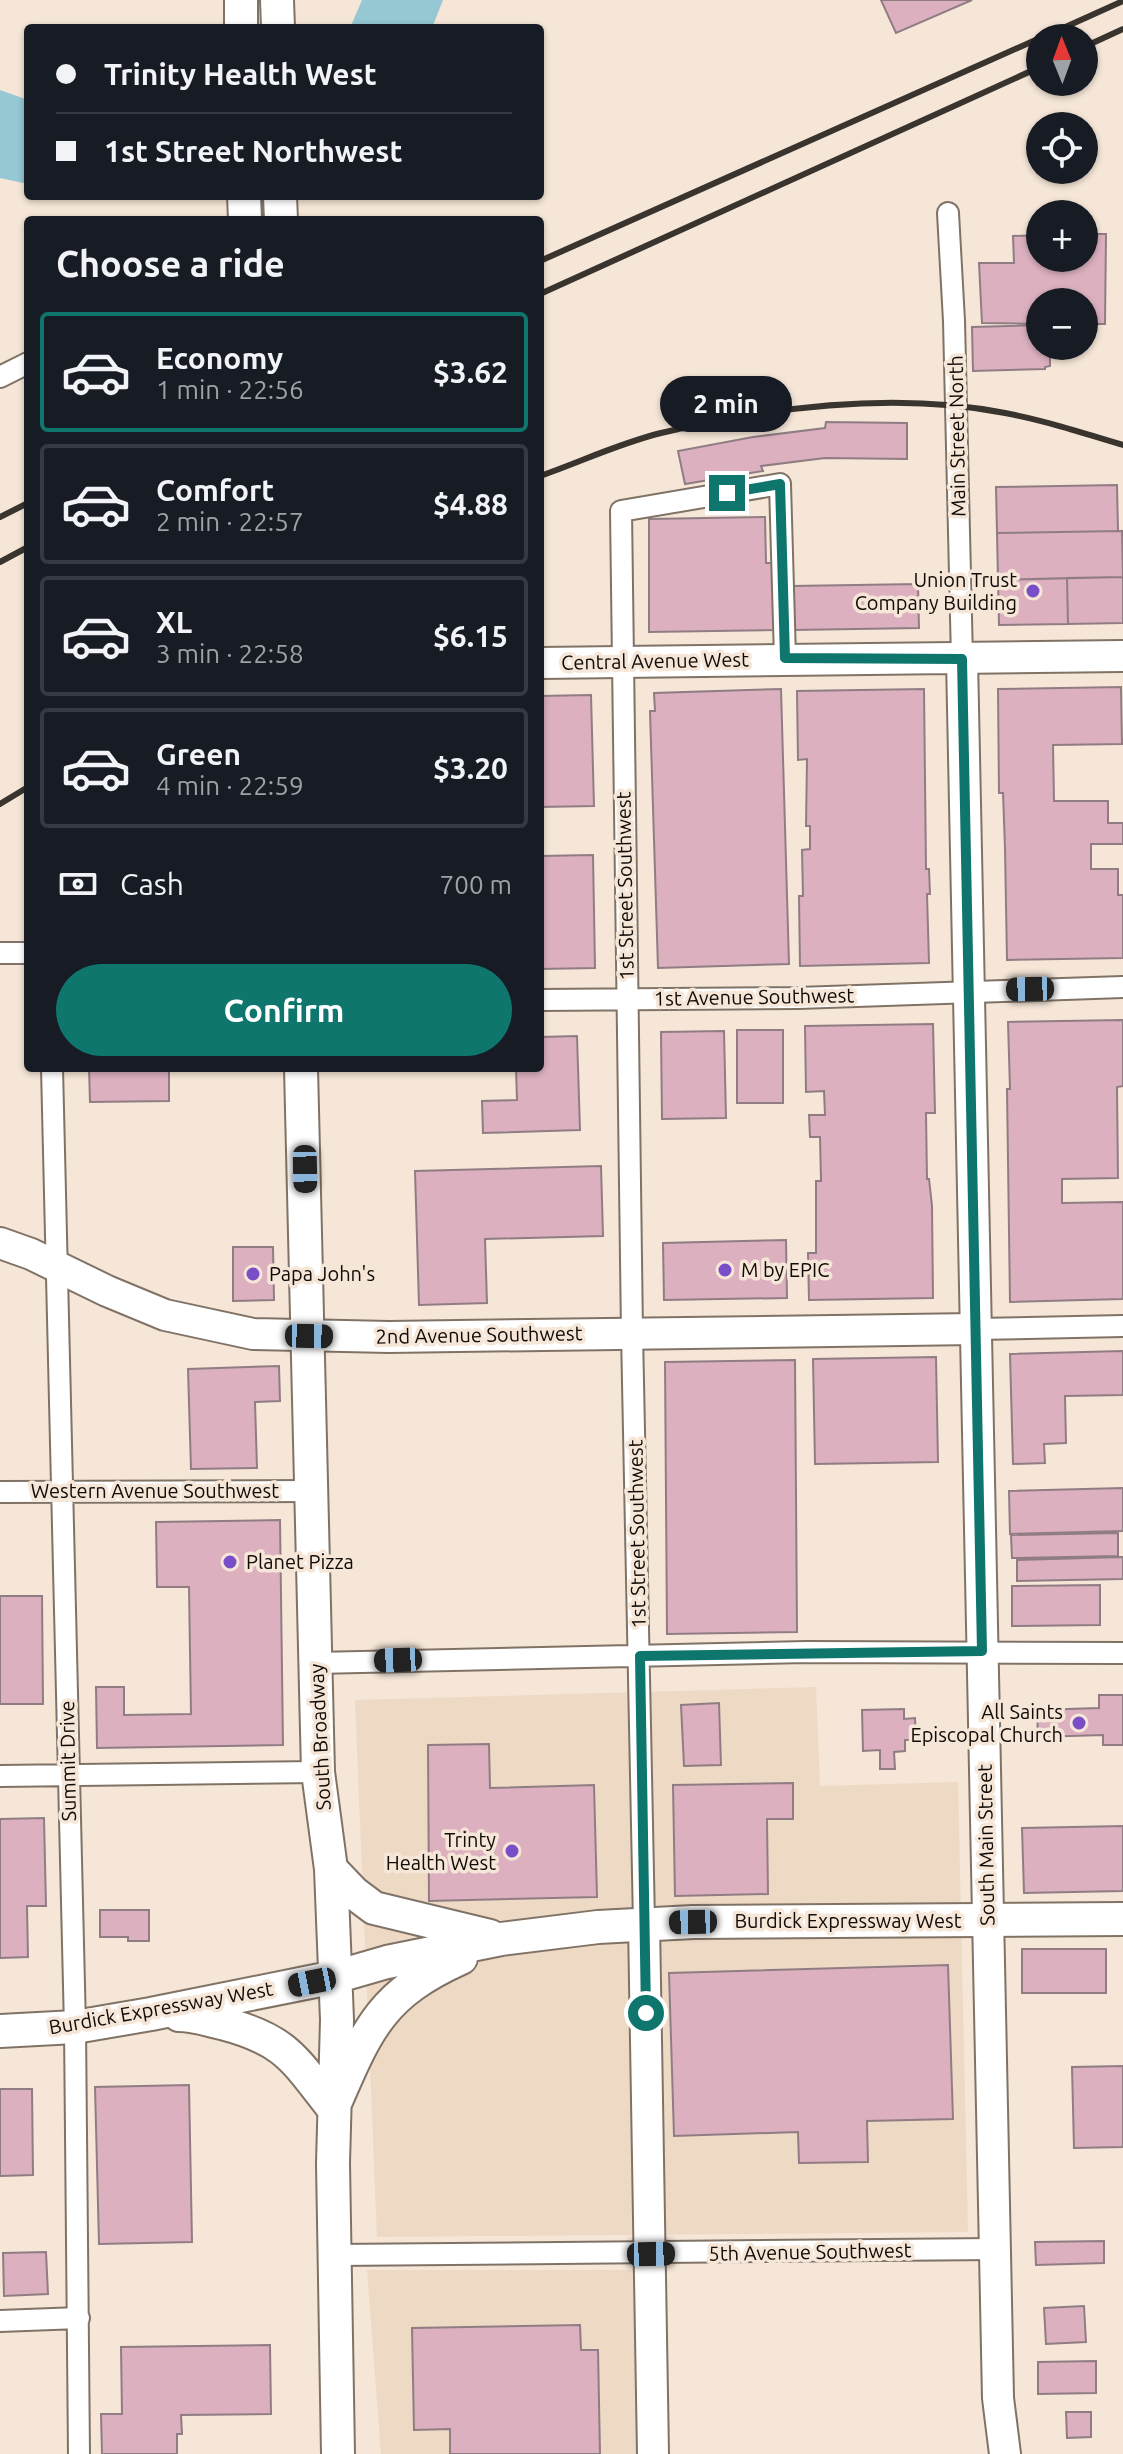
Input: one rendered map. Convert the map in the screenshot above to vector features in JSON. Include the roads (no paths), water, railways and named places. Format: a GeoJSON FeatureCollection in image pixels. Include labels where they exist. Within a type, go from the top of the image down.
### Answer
{"type":"FeatureCollection","features":[{"type":"Feature","properties":{"kind":"main road"},"geometry":{"type":"LineString","coordinates":[[241,0],[241,24]]}},
{"type":"Feature","properties":{"kind":"main road"},"geometry":{"type":"LineString","coordinates":[[277,0],[278,24]]}},
{"type":"Feature","properties":{"kind":"main road","name":"South Broadway"},"geometry":{"type":"LineString","coordinates":[[301,1072],[318,1772],[331,1869],[337,2020],[333,2163],[338,2454]]}},
{"type":"Feature","properties":{"kind":"main road"},"geometry":{"type":"LineString","coordinates":[[331,1869],[374,1908],[501,1939]]}},
{"type":"Feature","properties":{"kind":"main road","name":"Burdick Expressway West"},"geometry":{"type":"LineString","coordinates":[[0,2031],[75,2027],[335,1977],[387,1962],[501,1939],[644,1923],[1123,1919]]}},
{"type":"Feature","properties":{"kind":"main road"},"geometry":{"type":"LineString","coordinates":[[151,2014],[190,2015],[253,2031],[268,2038],[285,2049],[333,2108],[360,2045],[387,2005],[420,1980],[501,1939]]}},
{"type":"Feature","properties":{"kind":"street","name":"Main Street North"},"geometry":{"type":"LineString","coordinates":[[948,213],[954,321],[962,659]]}},
{"type":"Feature","properties":{"kind":"street"},"geometry":{"type":"LineString","coordinates":[[0,377],[24,365]]}},
{"type":"Feature","properties":{"kind":"street","name":"1st Street Southwest"},"geometry":{"type":"LineString","coordinates":[[653,2454],[632,1333],[621,511],[780,484],[785,658]]}},
{"type":"Feature","properties":{"kind":"street","name":"Central Avenue West"},"geometry":{"type":"LineString","coordinates":[[544,663],[1123,656]]}},
{"type":"Feature","properties":{"kind":"street","name":"South Main Street"},"geometry":{"type":"LineString","coordinates":[[962,659],[998,2398],[1005,2454]]}},
{"type":"Feature","properties":{"kind":"street"},"geometry":{"type":"LineString","coordinates":[[0,953],[24,953]]}},
{"type":"Feature","properties":{"kind":"street","name":"1st Avenue Southwest"},"geometry":{"type":"LineString","coordinates":[[544,1000],[798,998],[1123,987]]}},
{"type":"Feature","properties":{"kind":"street","name":"Summit Drive"},"geometry":{"type":"LineString","coordinates":[[52,1072],[75,2027],[79,2454]]}},
{"type":"Feature","properties":{"kind":"street","name":"2nd Avenue Southwest"},"geometry":{"type":"LineString","coordinates":[[0,1243],[165,1315],[253,1334],[975,1329]]}},
{"type":"Feature","properties":{"kind":"street"},"geometry":{"type":"LineString","coordinates":[[975,1329],[1123,1326]]}},
{"type":"Feature","properties":{"kind":"street","name":"Western Avenue Southwest"},"geometry":{"type":"LineString","coordinates":[[0,1492],[311,1491]]}},
{"type":"Feature","properties":{"kind":"street"},"geometry":{"type":"LineString","coordinates":[[315,1663],[982,1651],[1123,1653]]}},
{"type":"Feature","properties":{"kind":"street"},"geometry":{"type":"LineString","coordinates":[[0,1776],[318,1772]]}},
{"type":"Feature","properties":{"kind":"street","name":"5th Avenue Southwest"},"geometry":{"type":"LineString","coordinates":[[335,2255],[996,2249]]}},
{"type":"Feature","properties":{"kind":"street"},"geometry":{"type":"LineString","coordinates":[[0,2321],[79,2318]]}},
{"type":"Feature","properties":{"kind":"water"},"geometry":{"type":"Polygon","coordinates":[[[362,0],[443,0],[434,24],[352,24],[362,0]]]}},
{"type":"Feature","properties":{"kind":"water"},"geometry":{"type":"Polygon","coordinates":[[[0,90],[24,99],[24,183],[0,178],[0,90]]]}},
{"type":"Feature","properties":{"kind":"railway"},"geometry":{"type":"LineString","coordinates":[[1072,24],[1123,1]]}},
{"type":"Feature","properties":{"kind":"railway"},"geometry":{"type":"LineString","coordinates":[[1098,41],[1123,29]]}},
{"type":"Feature","properties":{"kind":"railway"},"geometry":{"type":"LineString","coordinates":[[544,259],[1026,44]]}},
{"type":"Feature","properties":{"kind":"railway"},"geometry":{"type":"LineString","coordinates":[[544,292],[1026,73]]}},
{"type":"Feature","properties":{"kind":"railway"},"geometry":{"type":"LineString","coordinates":[[544,474],[661,433],[745,416],[832,405],[919,403],[963,406],[1035,420],[1123,445]]}},
{"type":"Feature","properties":{"kind":"railway"},"geometry":{"type":"LineString","coordinates":[[0,517],[24,505]]}},
{"type":"Feature","properties":{"kind":"railway"},"geometry":{"type":"LineString","coordinates":[[0,562],[24,549]]}},
{"type":"Feature","properties":{"kind":"railway"},"geometry":{"type":"LineString","coordinates":[[0,804],[24,789]]}},
{"type":"Feature","properties":{"kind":"place","name":"Union Trust Company Building"},"geometry":{"type":"Point","coordinates":[1033,591]}},
{"type":"Feature","properties":{"kind":"place","name":"M by EPIC"},"geometry":{"type":"Point","coordinates":[725,1270]}},
{"type":"Feature","properties":{"kind":"place","name":"Papa John's"},"geometry":{"type":"Point","coordinates":[253,1274]}},
{"type":"Feature","properties":{"kind":"place","name":"Planet Pizza"},"geometry":{"type":"Point","coordinates":[230,1562]}},
{"type":"Feature","properties":{"kind":"place","name":"All Saints Episcopal Church"},"geometry":{"type":"Point","coordinates":[1079,1723]}},
{"type":"Feature","properties":{"kind":"place","name":"Trinty Health West"},"geometry":{"type":"Point","coordinates":[512,1851]}}]}
